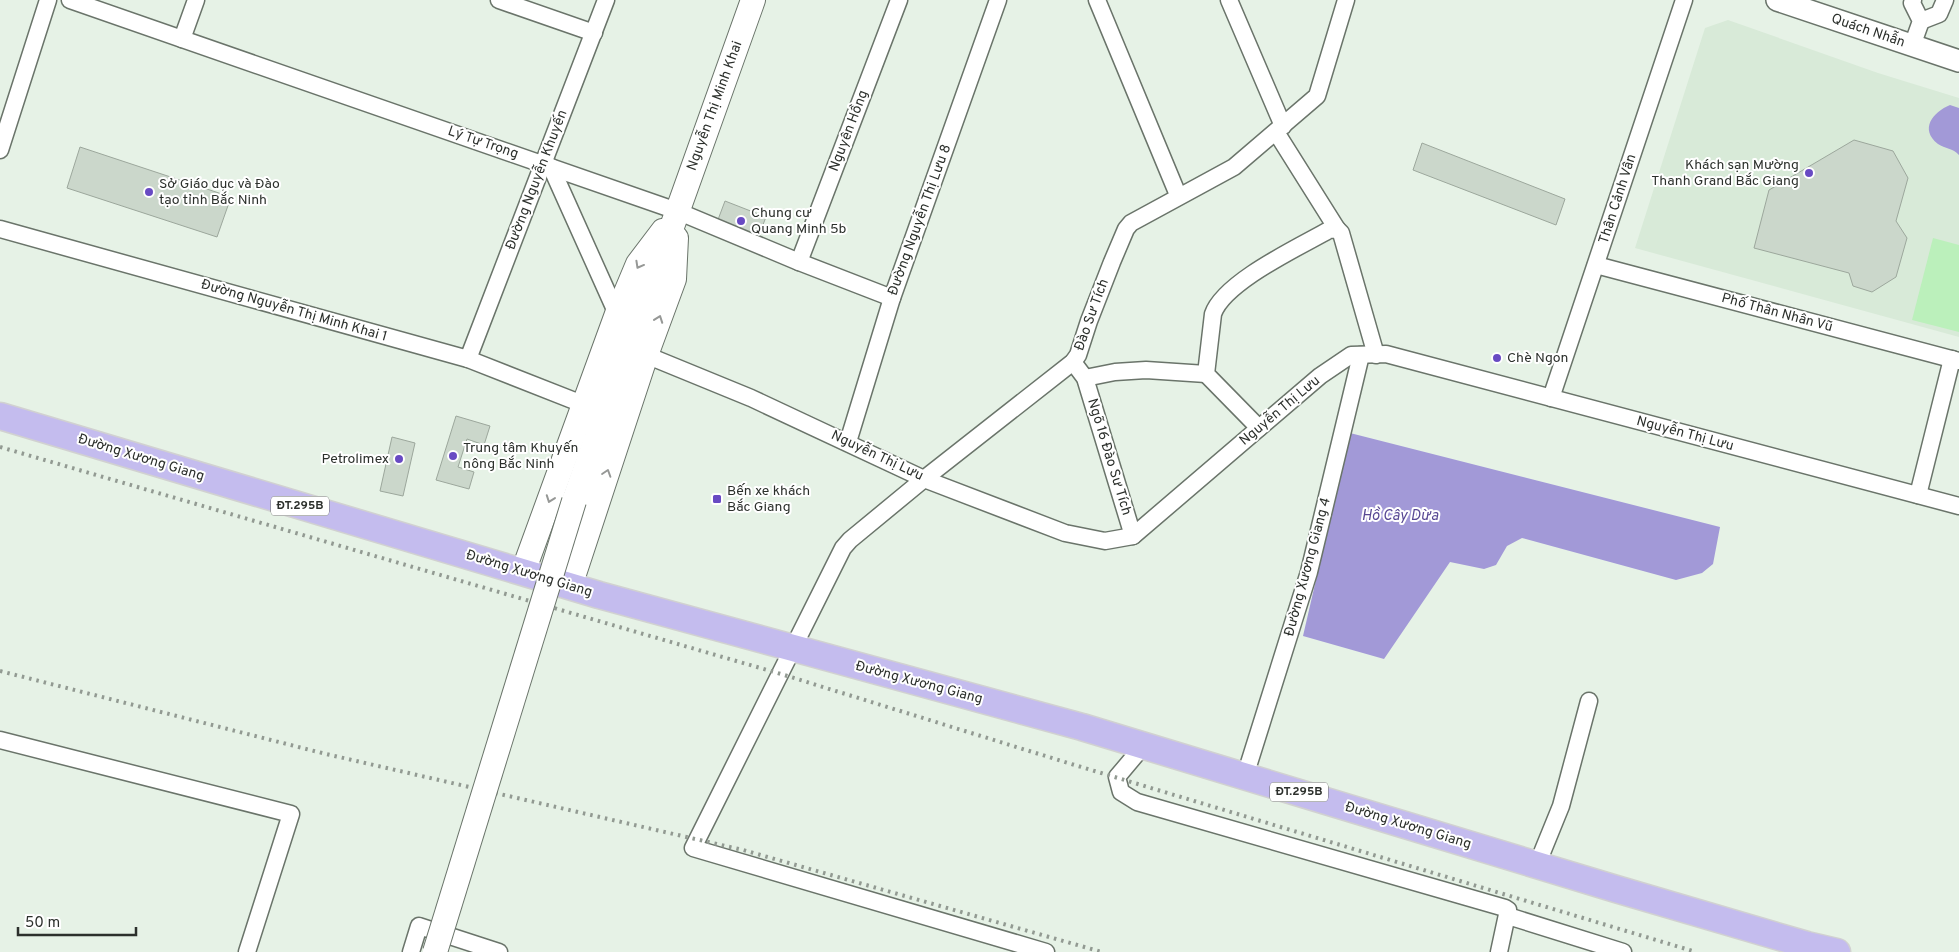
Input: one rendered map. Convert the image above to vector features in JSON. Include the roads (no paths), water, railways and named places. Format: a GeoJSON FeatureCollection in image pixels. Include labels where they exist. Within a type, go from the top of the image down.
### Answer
{"type":"FeatureCollection","features":[{"type":"Feature","properties":{"kind":"main road","name":"Nguyễn Thị Minh Khai"},"geometry":{"type":"LineString","coordinates":[[434,952],[574,501],[753,0]]}},
{"type":"Feature","properties":{"kind":"main road"},"geometry":{"type":"LineString","coordinates":[[523,572],[617,314],[638,264],[677,211]]}},
{"type":"Feature","properties":{"kind":"main road"},"geometry":{"type":"LineString","coordinates":[[570,586],[646,355],[674,279],[677,211]]}},
{"type":"Feature","properties":{"kind":"main road","name":"Đường Xương Giang"},"geometry":{"type":"LineString","coordinates":[[0,416],[570,586],[1144,745],[1537,865],[1797,942],[1837,952]]}},
{"type":"Feature","properties":{"kind":"street"},"geometry":{"type":"LineString","coordinates":[[0,150],[48,0]]}},
{"type":"Feature","properties":{"kind":"street","name":"Lý Tự Trọng"},"geometry":{"type":"LineString","coordinates":[[70,0],[677,211],[799,262],[892,298]]}},
{"type":"Feature","properties":{"kind":"street"},"geometry":{"type":"LineString","coordinates":[[182,39],[196,0]]}},
{"type":"Feature","properties":{"kind":"street"},"geometry":{"type":"LineString","coordinates":[[499,0],[594,33]]}},
{"type":"Feature","properties":{"kind":"street","name":"Đường Nguyễn Khuyến"},"geometry":{"type":"LineString","coordinates":[[468,359],[547,165],[606,0]]}},
{"type":"Feature","properties":{"kind":"street","name":"Nguyên Hồng"},"geometry":{"type":"LineString","coordinates":[[799,262],[899,0]]}},
{"type":"Feature","properties":{"kind":"street","name":"Đường Nguyễn Thị Lưu 8"},"geometry":{"type":"LineString","coordinates":[[848,442],[892,298],[998,0]]}},
{"type":"Feature","properties":{"kind":"street"},"geometry":{"type":"LineString","coordinates":[[1097,0],[1178,196]]}},
{"type":"Feature","properties":{"kind":"street"},"geometry":{"type":"LineString","coordinates":[[1229,0],[1280,129],[1336,230],[1341,233],[1368,355]]}},
{"type":"Feature","properties":{"kind":"street","name":"Đào Sư Tích"},"geometry":{"type":"LineString","coordinates":[[1046,952],[693,848],[843,548],[850,540],[924,479],[1073,362],[1078,355],[1089,321],[1126,229],[1137,218],[1234,167],[1312,101],[1320,91],[1346,0]]}},
{"type":"Feature","properties":{"kind":"street","name":"Thân Cảnh Vân"},"geometry":{"type":"LineString","coordinates":[[1551,398],[1684,0]]}},
{"type":"Feature","properties":{"kind":"street","name":"Quách Nhẫn"},"geometry":{"type":"LineString","coordinates":[[1777,0],[1959,61]]}},
{"type":"Feature","properties":{"kind":"street"},"geometry":{"type":"LineString","coordinates":[[1912,46],[1921,21],[1912,3],[1913,0]]}},
{"type":"Feature","properties":{"kind":"street"},"geometry":{"type":"LineString","coordinates":[[1921,21],[1939,14],[1945,0]]}},
{"type":"Feature","properties":{"kind":"street"},"geometry":{"type":"LineString","coordinates":[[547,165],[617,314]]}},
{"type":"Feature","properties":{"kind":"street","name":"Đường Nguyễn Thị Minh Khai 1"},"geometry":{"type":"LineString","coordinates":[[0,229],[468,359],[585,405]]}},
{"type":"Feature","properties":{"kind":"street"},"geometry":{"type":"LineString","coordinates":[[1206,374],[1213,314],[1215,306],[1222,298],[1257,271],[1329,230],[1336,230]]}},
{"type":"Feature","properties":{"kind":"street","name":"Phố Thân Nhân Vũ"},"geometry":{"type":"LineString","coordinates":[[1596,265],[1956,360]]}},
{"type":"Feature","properties":{"kind":"street","name":"Nguyễn Thị Lưu"},"geometry":{"type":"LineString","coordinates":[[646,355],[750,398],[924,479],[1065,533],[1105,541],[1133,536],[1320,376],[1350,355],[1386,354],[1959,506]]}},
{"type":"Feature","properties":{"kind":"street","name":"Đường Xương Giang 4"},"geometry":{"type":"LineString","coordinates":[[1245,776],[1309,572],[1368,355]]}},
{"type":"Feature","properties":{"kind":"street"},"geometry":{"type":"LineString","coordinates":[[1918,496],[1956,360]]}},
{"type":"Feature","properties":{"kind":"street","name":"Ngõ 16 Đào Sư Tích"},"geometry":{"type":"LineString","coordinates":[[1073,362],[1085,378],[1133,536]]}},
{"type":"Feature","properties":{"kind":"street"},"geometry":{"type":"LineString","coordinates":[[1085,378],[1115,372],[1146,370],[1206,374],[1259,428]]}},
{"type":"Feature","properties":{"kind":"street"},"geometry":{"type":"LineString","coordinates":[[1537,865],[1561,806],[1589,701]]}},
{"type":"Feature","properties":{"kind":"street"},"geometry":{"type":"LineString","coordinates":[[0,740],[291,814],[247,952]]}},
{"type":"Feature","properties":{"kind":"street"},"geometry":{"type":"LineString","coordinates":[[1144,745],[1117,777],[1121,792],[1142,805],[1505,908],[1508,910],[1508,916],[1499,952]]}},
{"type":"Feature","properties":{"kind":"street"},"geometry":{"type":"LineString","coordinates":[[1508,916],[1623,952]]}},
{"type":"Feature","properties":{"kind":"street"},"geometry":{"type":"LineString","coordinates":[[411,952],[420,926],[456,945],[499,952]]}},
{"type":"Feature","properties":{"kind":"water"},"geometry":{"type":"Polygon","coordinates":[[[1950,105],[1959,108],[1959,155],[1938,144],[1929,133],[1930,121],[1938,112],[1950,105]]]}},
{"type":"Feature","properties":{"kind":"water","name":"Hồ Cây Dừa"},"geometry":{"type":"Polygon","coordinates":[[[1350,433],[1720,527],[1713,564],[1702,573],[1676,580],[1522,538],[1507,546],[1496,565],[1484,569],[1450,562],[1384,659],[1303,636],[1350,433]]]}},
{"type":"Feature","properties":{"kind":"railway"},"geometry":{"type":"LineString","coordinates":[[0,447],[781,674],[1068,763],[1696,952]]}},
{"type":"Feature","properties":{"kind":"railway"},"geometry":{"type":"LineString","coordinates":[[0,671],[326,754],[743,850],[1102,952]]}},
{"type":"Feature","properties":{"kind":"place","name":"Khách sạn Mường Thanh Grand Bắc Giang"},"geometry":{"type":"Point","coordinates":[1809,173]}},
{"type":"Feature","properties":{"kind":"place","name":"Sở Giáo dục và Đào tạo tỉnh Bắc Ninh"},"geometry":{"type":"Point","coordinates":[149,192]}},
{"type":"Feature","properties":{"kind":"place","name":"Chung cư Quang Minh 5b"},"geometry":{"type":"Point","coordinates":[741,221]}},
{"type":"Feature","properties":{"kind":"place","name":"Chè Ngon"},"geometry":{"type":"Point","coordinates":[1497,358]}},
{"type":"Feature","properties":{"kind":"place","name":"Trung tâm Khuyến nông Bắc Ninh"},"geometry":{"type":"Point","coordinates":[453,456]}},
{"type":"Feature","properties":{"kind":"place","name":"Petrolimex"},"geometry":{"type":"Point","coordinates":[399,459]}},
{"type":"Feature","properties":{"kind":"place","name":"Bến xe khách Bắc Giang"},"geometry":{"type":"Point","coordinates":[717,499]}}]}
